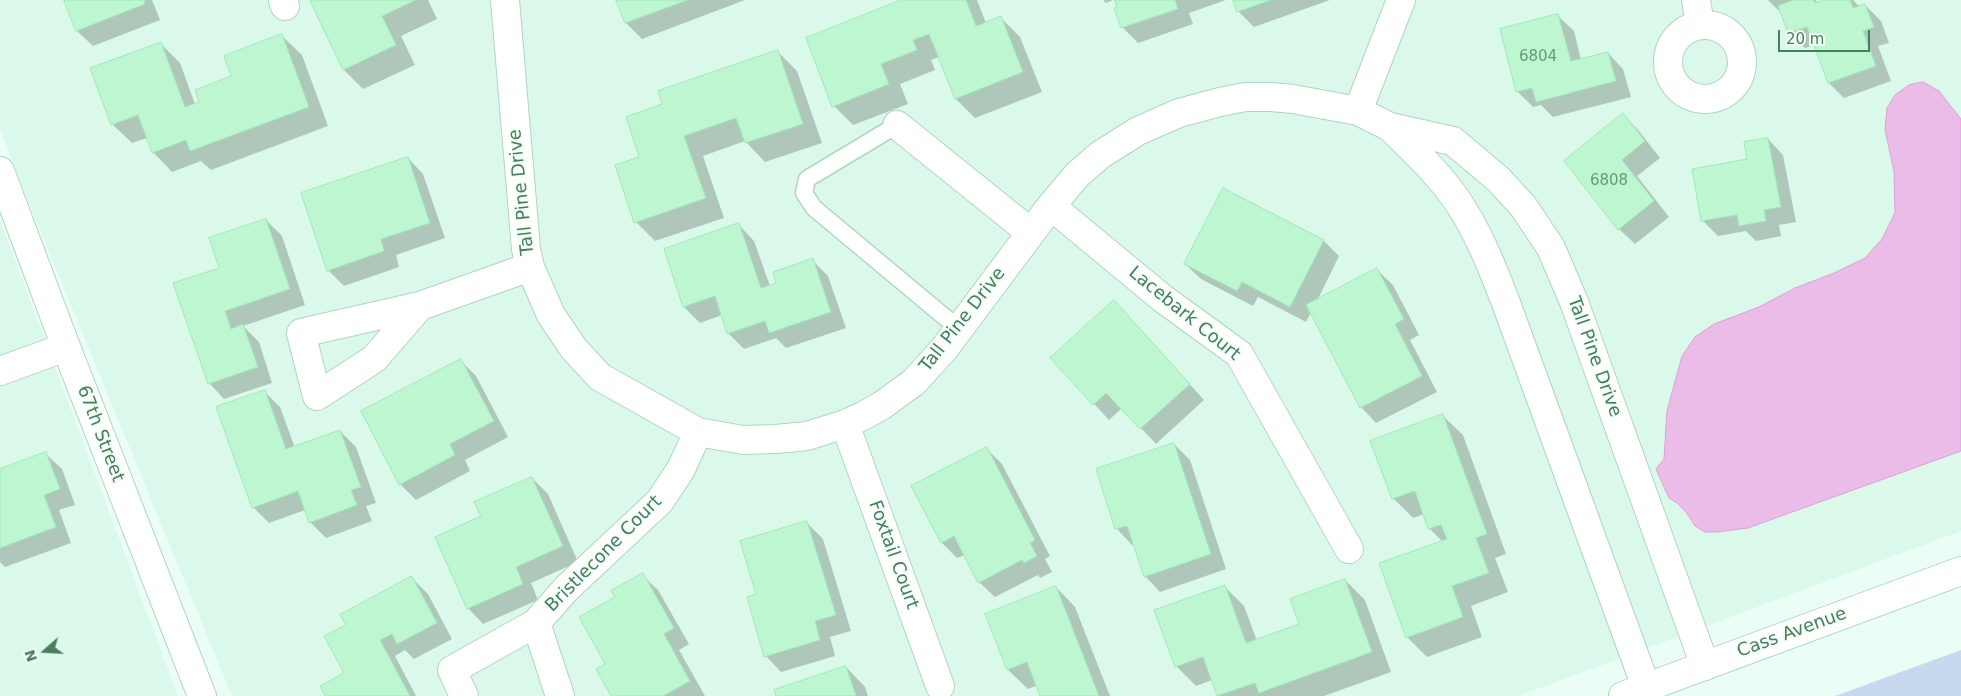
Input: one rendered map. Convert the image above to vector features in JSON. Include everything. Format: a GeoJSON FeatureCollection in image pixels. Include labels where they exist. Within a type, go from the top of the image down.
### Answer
{"type":"FeatureCollection","features":[{"type":"Feature","properties":{"kind":"street","name":"Tall Pine Drive"},"geometry":{"type":"LineString","coordinates":[[506,0],[523,225],[530,267],[550,315],[574,349],[600,377],[698,432],[743,440],[807,436],[846,424],[881,406],[914,382],[944,349],[1030,232],[1077,175],[1100,155],[1138,131],[1179,113],[1237,99],[1272,97],[1293,99],[1358,111],[1390,127],[1452,140],[1498,179],[1523,206],[1551,248],[1574,302],[1705,666]]}},
{"type":"Feature","properties":{"kind":"street"},"geometry":{"type":"LineString","coordinates":[[1358,111],[1401,0]]}},
{"type":"Feature","properties":{"kind":"street"},"geometry":{"type":"LineString","coordinates":[[897,125],[1030,232]]}},
{"type":"Feature","properties":{"kind":"street","name":"Tall Pine Drive"},"geometry":{"type":"LineString","coordinates":[[1390,127],[1433,170],[1464,211],[1483,245],[1506,303],[1634,692]]}},
{"type":"Feature","properties":{"kind":"street","name":"67th Street"},"geometry":{"type":"LineString","coordinates":[[0,171],[66,347],[202,696]]}},
{"type":"Feature","properties":{"kind":"street","name":"Lacebark Court"},"geometry":{"type":"LineString","coordinates":[[1051,206],[1162,298],[1239,354],[1349,549]]}},
{"type":"Feature","properties":{"kind":"street"},"geometry":{"type":"LineString","coordinates":[[420,306],[530,267]]}},
{"type":"Feature","properties":{"kind":"street"},"geometry":{"type":"LineString","coordinates":[[0,371],[66,347]]}},
{"type":"Feature","properties":{"kind":"street","name":"Foxtail Court"},"geometry":{"type":"LineString","coordinates":[[846,424],[940,686]]}},
{"type":"Feature","properties":{"kind":"street","name":"Bristlecone Court"},"geometry":{"type":"LineString","coordinates":[[464,696],[452,670],[536,623],[566,589],[660,501],[681,469],[698,432]]}},
{"type":"Feature","properties":{"kind":"street","name":"Cass Avenue"},"geometry":{"type":"LineString","coordinates":[[1634,692],[1961,571]]}},
{"type":"Feature","properties":{"kind":"street","name":"Bristlecone Court"},"geometry":{"type":"LineString","coordinates":[[536,623],[560,696]]}},
{"type":"Feature","properties":{"kind":"lane"},"geometry":{"type":"LineString","coordinates":[[897,125],[807,180],[804,193],[814,208],[959,329]]}},
{"type":"Feature","properties":{"kind":"shaded area"},"geometry":{"type":"Polygon","coordinates":[[[0,0],[1961,0],[1961,531],[1519,696],[232,696],[21,184],[0,128],[0,0]]]}},
{"type":"Feature","properties":{"kind":"shaded area"},"geometry":{"type":"Polygon","coordinates":[[[1923,82],[1939,91],[1961,119],[1961,451],[1748,528],[1705,532],[1695,526],[1686,512],[1669,498],[1656,469],[1664,459],[1667,411],[1682,356],[1695,337],[1714,324],[1759,307],[1795,288],[1834,273],[1865,258],[1882,239],[1895,213],[1894,171],[1885,130],[1887,108],[1895,95],[1909,85],[1923,82]]]}},
{"type":"Feature","properties":{"kind":"shaded area"},"geometry":{"type":"Polygon","coordinates":[[[0,220],[178,696],[0,696],[0,220]]]}},
{"type":"Feature","properties":{"kind":"shaded area"},"geometry":{"type":"Polygon","coordinates":[[[1961,650],[1961,696],[1835,696],[1961,650]]]}},
{"type":"Feature","properties":{"kind":"building"},"geometry":{"type":"Polygon","coordinates":[[[64,0],[144,0],[145,4],[76,31],[64,0]]]}},
{"type":"Feature","properties":{"kind":"building"},"geometry":{"type":"Polygon","coordinates":[[[416,0],[382,16],[396,45],[343,70],[310,1],[416,0]]]}},
{"type":"Feature","properties":{"kind":"building"},"geometry":{"type":"Polygon","coordinates":[[[616,0],[688,0],[625,23],[616,0]]]}},
{"type":"Feature","properties":{"kind":"building"},"geometry":{"type":"Polygon","coordinates":[[[901,0],[966,0],[976,26],[1001,16],[1023,72],[955,99],[929,34],[913,40],[917,50],[881,64],[889,84],[832,107],[806,38],[901,0]]]}},
{"type":"Feature","properties":{"kind":"building"},"geometry":{"type":"Polygon","coordinates":[[[1115,0],[1175,0],[1178,9],[1121,28],[1114,8],[1117,7],[1115,0]]]}},
{"type":"Feature","properties":{"kind":"building"},"geometry":{"type":"Polygon","coordinates":[[[1233,0],[1271,0],[1237,12],[1233,0]]]}},
{"type":"Feature","properties":{"kind":"building"},"geometry":{"type":"Polygon","coordinates":[[[1794,0],[1813,0],[1815,3],[1824,0],[1850,0],[1853,8],[1865,4],[1874,27],[1863,31],[1876,66],[1828,83],[1807,27],[1788,33],[1778,6],[1794,0]]]}},
{"type":"Feature","properties":{"kind":"building"},"geometry":{"type":"Polygon","coordinates":[[[1558,14],[1571,61],[1608,52],[1616,81],[1536,102],[1532,88],[1516,92],[1500,29],[1558,14]]]}},
{"type":"Feature","properties":{"kind":"building"},"geometry":{"type":"Polygon","coordinates":[[[282,34],[309,107],[190,151],[186,140],[152,153],[138,115],[111,125],[90,68],[161,42],[185,107],[199,102],[195,90],[231,76],[224,56],[282,34]]]}},
{"type":"Feature","properties":{"kind":"building"},"geometry":{"type":"Polygon","coordinates":[[[778,50],[803,124],[745,143],[736,118],[684,136],[706,198],[634,223],[615,165],[639,157],[626,117],[662,104],[658,91],[778,50]]]}},
{"type":"Feature","properties":{"kind":"building"},"geometry":{"type":"Polygon","coordinates":[[[1623,113],[1645,141],[1622,160],[1654,201],[1618,230],[1564,161],[1623,113]]]}},
{"type":"Feature","properties":{"kind":"building"},"geometry":{"type":"Polygon","coordinates":[[[1768,138],[1781,207],[1764,210],[1766,221],[1739,226],[1737,215],[1701,221],[1692,169],[1747,159],[1744,142],[1768,138]]]}},
{"type":"Feature","properties":{"kind":"building"},"geometry":{"type":"Polygon","coordinates":[[[408,157],[430,223],[381,239],[384,251],[327,271],[301,193],[408,157]]]}},
{"type":"Feature","properties":{"kind":"building"},"geometry":{"type":"Polygon","coordinates":[[[1223,188],[1324,240],[1290,307],[1242,282],[1237,291],[1184,264],[1223,188]]]}},
{"type":"Feature","properties":{"kind":"building"},"geometry":{"type":"Polygon","coordinates":[[[266,219],[290,289],[225,311],[231,329],[243,324],[258,367],[208,384],[173,283],[219,268],[209,238],[266,219]]]}},
{"type":"Feature","properties":{"kind":"building"},"geometry":{"type":"Polygon","coordinates":[[[739,223],[761,288],[776,283],[773,272],[813,258],[831,312],[769,333],[765,321],[727,334],[715,296],[683,307],[664,249],[739,223]]]}},
{"type":"Feature","properties":{"kind":"building"},"geometry":{"type":"Polygon","coordinates":[[[1377,268],[1404,319],[1395,324],[1422,376],[1360,408],[1306,305],[1377,268]]]}},
{"type":"Feature","properties":{"kind":"building"},"geometry":{"type":"Polygon","coordinates":[[[1114,300],[1190,384],[1140,429],[1106,393],[1093,405],[1050,358],[1114,300]]]}},
{"type":"Feature","properties":{"kind":"building"},"geometry":{"type":"Polygon","coordinates":[[[461,359],[494,421],[450,444],[455,455],[399,485],[361,411],[461,359]]]}},
{"type":"Feature","properties":{"kind":"building"},"geometry":{"type":"Polygon","coordinates":[[[265,390],[286,449],[340,430],[361,487],[351,490],[357,505],[309,523],[298,491],[252,508],[216,407],[265,390]]]}},
{"type":"Feature","properties":{"kind":"building"},"geometry":{"type":"Polygon","coordinates":[[[1443,414],[1487,534],[1476,538],[1489,573],[1452,586],[1463,617],[1406,638],[1379,563],[1447,539],[1441,525],[1428,529],[1415,491],[1392,499],[1370,441],[1443,414]]]}},
{"type":"Feature","properties":{"kind":"building"},"geometry":{"type":"Polygon","coordinates":[[[1174,443],[1211,554],[1144,577],[1127,526],[1115,529],[1096,469],[1174,443]]]}},
{"type":"Feature","properties":{"kind":"building"},"geometry":{"type":"Polygon","coordinates":[[[987,447],[1035,540],[1030,543],[1037,556],[1024,563],[1022,560],[978,583],[954,536],[941,543],[911,486],[987,447]]]}},
{"type":"Feature","properties":{"kind":"building"},"geometry":{"type":"Polygon","coordinates":[[[46,452],[60,489],[44,495],[56,527],[0,548],[0,469],[46,452]]]}},
{"type":"Feature","properties":{"kind":"building"},"geometry":{"type":"Polygon","coordinates":[[[532,477],[563,546],[516,567],[523,584],[467,609],[435,537],[481,516],[474,502],[532,477]]]}},
{"type":"Feature","properties":{"kind":"building"},"geometry":{"type":"Polygon","coordinates":[[[807,521],[836,615],[815,621],[820,640],[764,657],[747,597],[756,594],[740,541],[807,521]]]}},
{"type":"Feature","properties":{"kind":"building"},"geometry":{"type":"Polygon","coordinates":[[[643,573],[674,628],[664,634],[690,681],[663,696],[611,696],[596,669],[605,664],[579,617],[615,597],[611,591],[643,573]]]}},
{"type":"Feature","properties":{"kind":"building"},"geometry":{"type":"Polygon","coordinates":[[[412,576],[437,623],[397,644],[392,634],[380,640],[410,696],[325,696],[320,686],[344,673],[324,636],[346,625],[340,615],[412,576]]]}},
{"type":"Feature","properties":{"kind":"building"},"geometry":{"type":"Polygon","coordinates":[[[1345,579],[1372,652],[1259,693],[1255,683],[1217,696],[1203,657],[1175,667],[1154,610],[1225,585],[1246,643],[1299,624],[1290,599],[1345,579]]]}},
{"type":"Feature","properties":{"kind":"building"},"geometry":{"type":"Polygon","coordinates":[[[1056,586],[1099,696],[1040,696],[1027,662],[1007,670],[985,614],[1056,586]]]}},
{"type":"Feature","properties":{"kind":"building"},"geometry":{"type":"Polygon","coordinates":[[[846,666],[856,696],[776,696],[774,690],[846,666]]]}}]}
